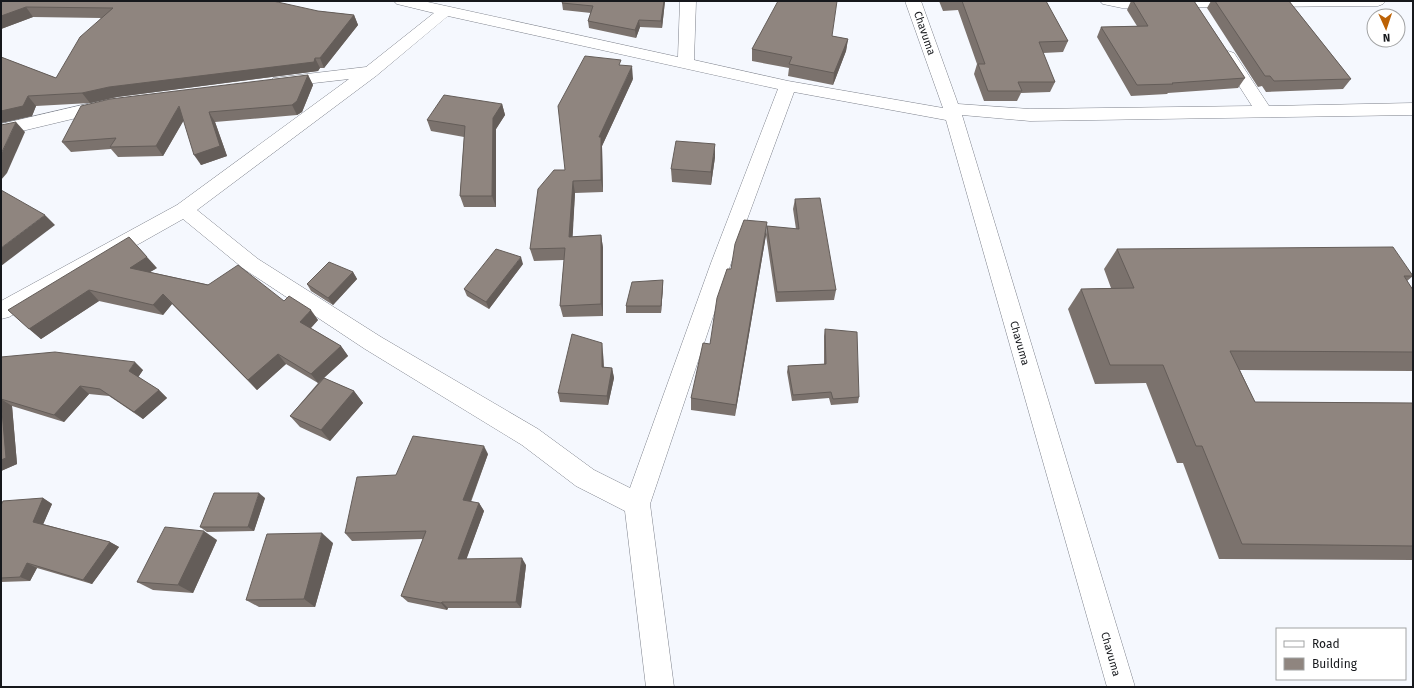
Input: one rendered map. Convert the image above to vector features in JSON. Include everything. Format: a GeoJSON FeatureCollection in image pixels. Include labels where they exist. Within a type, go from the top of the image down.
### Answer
{"type":"FeatureCollection","features":[{"type":"Feature","properties":{"kind":"street"},"geometry":{"type":"LineString","coordinates":[[402,1],[788,86],[953,113],[1030,115],[1413,109]]}},
{"type":"Feature","properties":{"kind":"street"},"geometry":{"type":"LineString","coordinates":[[686,63],[688,1]]}},
{"type":"Feature","properties":{"kind":"street","name":"Chavuma"},"geometry":{"type":"LineString","coordinates":[[914,1],[953,113],[1121,687]]}},
{"type":"Feature","properties":{"kind":"street"},"geometry":{"type":"LineString","coordinates":[[1108,1],[1197,10],[1378,1]]}},
{"type":"Feature","properties":{"kind":"street"},"geometry":{"type":"LineString","coordinates":[[1,311],[184,210],[370,72],[445,11]]}},
{"type":"Feature","properties":{"kind":"street"},"geometry":{"type":"LineString","coordinates":[[1218,42],[1264,111]]}},
{"type":"Feature","properties":{"kind":"street"},"geometry":{"type":"LineString","coordinates":[[264,84],[370,72]]}},
{"type":"Feature","properties":{"kind":"street"},"geometry":{"type":"LineString","coordinates":[[660,687],[637,504],[721,263],[788,86]]}},
{"type":"Feature","properties":{"kind":"street"},"geometry":{"type":"LineString","coordinates":[[1,130],[125,102]]}},
{"type":"Feature","properties":{"kind":"street"},"geometry":{"type":"LineString","coordinates":[[184,210],[251,264],[366,339],[530,437],[585,478],[637,504]]}},
{"type":"Feature","properties":{"kind":"building"},"geometry":{"type":"Polygon","coordinates":[[[1,1],[273,1],[318,11],[354,15],[320,58],[315,58],[314,62],[109,87],[82,93],[28,96],[23,106],[1,111],[1,57],[56,78],[80,37],[113,8],[26,7],[1,16],[1,1]]]}},
{"type":"Feature","properties":{"kind":"building"},"geometry":{"type":"Polygon","coordinates":[[[563,1],[664,1],[661,21],[639,20],[635,30],[588,21],[593,6],[562,3],[563,1]]]}},
{"type":"Feature","properties":{"kind":"building"},"geometry":{"type":"Polygon","coordinates":[[[778,1],[837,1],[832,36],[848,39],[834,73],[789,64],[792,57],[752,49],[778,1]]]}},
{"type":"Feature","properties":{"kind":"building"},"geometry":{"type":"Polygon","coordinates":[[[962,1],[1046,1],[1068,41],[1039,42],[1055,82],[1018,82],[1022,91],[988,91],[978,64],[985,64],[962,1]]]}},
{"type":"Feature","properties":{"kind":"building"},"geometry":{"type":"Polygon","coordinates":[[[1133,1],[1194,1],[1245,78],[1172,83],[1173,84],[1137,85],[1101,27],[1148,26],[1133,1]]]}},
{"type":"Feature","properties":{"kind":"building"},"geometry":{"type":"Polygon","coordinates":[[[1215,1],[1289,1],[1351,79],[1274,81],[1270,76],[1265,76],[1215,1]]]}},
{"type":"Feature","properties":{"kind":"building"},"geometry":{"type":"Polygon","coordinates":[[[585,56],[621,60],[619,65],[632,66],[599,137],[601,137],[601,180],[573,181],[569,237],[601,235],[601,304],[560,306],[565,248],[530,249],[538,189],[554,170],[565,170],[558,106],[585,56]]]}},
{"type":"Feature","properties":{"kind":"building"},"geometry":{"type":"Polygon","coordinates":[[[308,75],[297,101],[292,105],[209,112],[220,146],[194,155],[179,106],[156,146],[110,147],[116,138],[62,142],[81,106],[110,99],[308,75]]]}},
{"type":"Feature","properties":{"kind":"building"},"geometry":{"type":"Polygon","coordinates":[[[444,95],[502,104],[493,118],[492,196],[460,196],[465,126],[427,120],[444,95]]]}},
{"type":"Feature","properties":{"kind":"building"},"geometry":{"type":"Polygon","coordinates":[[[16,122],[1,154],[1,125],[16,122]]]}},
{"type":"Feature","properties":{"kind":"building"},"geometry":{"type":"Polygon","coordinates":[[[676,141],[715,144],[711,172],[671,169],[676,141]]]}},
{"type":"Feature","properties":{"kind":"building"},"geometry":{"type":"Polygon","coordinates":[[[1,190],[45,215],[1,248],[1,190]]]}},
{"type":"Feature","properties":{"kind":"building"},"geometry":{"type":"Polygon","coordinates":[[[820,198],[836,290],[777,292],[767,226],[799,229],[795,199],[820,198]]]}},
{"type":"Feature","properties":{"kind":"building"},"geometry":{"type":"Polygon","coordinates":[[[744,220],[767,222],[736,405],[691,398],[703,343],[710,344],[717,298],[727,269],[731,269],[735,244],[744,220]]]}},
{"type":"Feature","properties":{"kind":"building"},"geometry":{"type":"Polygon","coordinates":[[[129,237],[147,257],[130,268],[208,285],[238,265],[284,301],[289,296],[311,310],[300,322],[341,346],[311,374],[278,354],[248,380],[163,294],[153,305],[89,290],[29,329],[8,310],[129,237]]]}},
{"type":"Feature","properties":{"kind":"building"},"geometry":{"type":"Polygon","coordinates":[[[1393,247],[1413,276],[1404,276],[1413,290],[1413,352],[1230,351],[1255,402],[1413,403],[1413,546],[1242,544],[1202,446],[1196,446],[1163,365],[1110,365],[1081,289],[1134,288],[1117,249],[1393,247]]]}},
{"type":"Feature","properties":{"kind":"building"},"geometry":{"type":"Polygon","coordinates":[[[496,249],[521,257],[486,302],[464,289],[496,249]]]}},
{"type":"Feature","properties":{"kind":"building"},"geometry":{"type":"Polygon","coordinates":[[[329,262],[353,272],[328,298],[307,284],[329,262]]]}},
{"type":"Feature","properties":{"kind":"building"},"geometry":{"type":"Polygon","coordinates":[[[663,280],[661,306],[626,306],[632,282],[663,280]]]}},
{"type":"Feature","properties":{"kind":"building"},"geometry":{"type":"Polygon","coordinates":[[[825,329],[857,332],[859,397],[833,399],[831,392],[793,395],[788,366],[826,364],[825,329]]]}},
{"type":"Feature","properties":{"kind":"building"},"geometry":{"type":"Polygon","coordinates":[[[572,334],[602,343],[602,367],[612,368],[607,396],[558,393],[572,334]]]}},
{"type":"Feature","properties":{"kind":"building"},"geometry":{"type":"Polygon","coordinates":[[[55,352],[135,362],[129,371],[159,390],[134,412],[100,389],[80,386],[54,415],[1,399],[1,357],[55,352]]]}},
{"type":"Feature","properties":{"kind":"building"},"geometry":{"type":"Polygon","coordinates":[[[324,378],[354,391],[321,430],[290,416],[324,378]]]}},
{"type":"Feature","properties":{"kind":"building"},"geometry":{"type":"Polygon","coordinates":[[[1,399],[6,458],[1,460],[1,399]]]}},
{"type":"Feature","properties":{"kind":"building"},"geometry":{"type":"Polygon","coordinates":[[[413,436],[484,446],[463,500],[479,503],[458,559],[522,558],[516,602],[441,603],[401,596],[426,531],[345,533],[357,477],[396,475],[413,436]]]}},
{"type":"Feature","properties":{"kind":"building"},"geometry":{"type":"Polygon","coordinates":[[[214,493],[259,493],[248,527],[200,527],[214,493]]]}},
{"type":"Feature","properties":{"kind":"building"},"geometry":{"type":"Polygon","coordinates":[[[43,498],[33,522],[110,542],[83,580],[27,563],[20,577],[1,578],[1,505],[3,501],[43,498]]]}},
{"type":"Feature","properties":{"kind":"building"},"geometry":{"type":"Polygon","coordinates":[[[165,527],[204,531],[178,585],[137,582],[165,527]]]}},
{"type":"Feature","properties":{"kind":"building"},"geometry":{"type":"Polygon","coordinates":[[[322,533],[304,599],[246,600],[267,534],[322,533]]]}}]}
